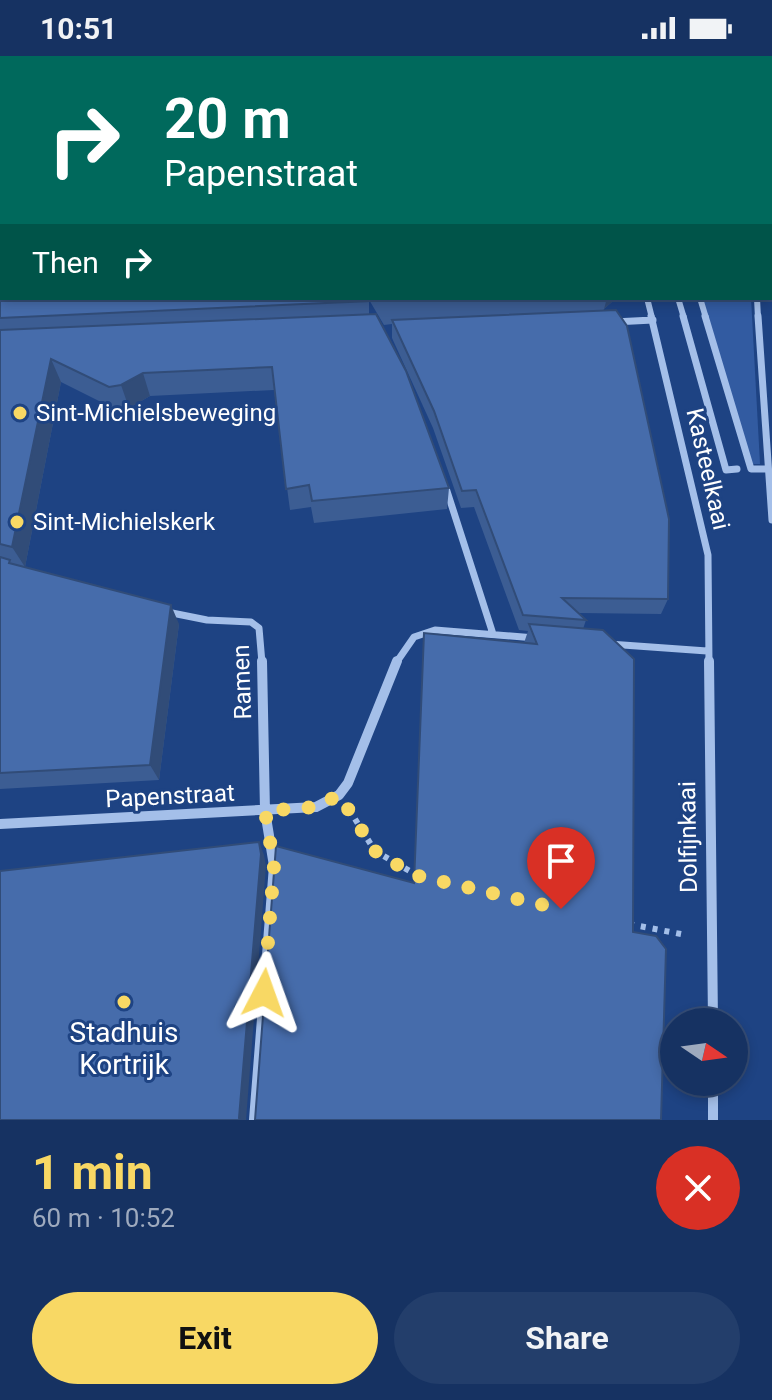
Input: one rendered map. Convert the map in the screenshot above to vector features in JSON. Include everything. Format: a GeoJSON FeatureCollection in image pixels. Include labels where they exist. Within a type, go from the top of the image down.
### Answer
{"type":"FeatureCollection","features":[{"type":"Feature","properties":{"kind":"street","name":"Kasteelkaai"},"geometry":{"type":"LineString","coordinates":[[648,300],[708,555],[707,651]]}},
{"type":"Feature","properties":{"kind":"street"},"geometry":{"type":"LineString","coordinates":[[679,300],[726,470],[737,469]]}},
{"type":"Feature","properties":{"kind":"street"},"geometry":{"type":"LineString","coordinates":[[701,300],[749,469],[767,469]]}},
{"type":"Feature","properties":{"kind":"street"},"geometry":{"type":"LineString","coordinates":[[757,300],[772,520]]}},
{"type":"Feature","properties":{"kind":"street"},"geometry":{"type":"LineString","coordinates":[[607,322],[653,320]]}},
{"type":"Feature","properties":{"kind":"street"},"geometry":{"type":"LineString","coordinates":[[443,479],[493,634]]}},
{"type":"Feature","properties":{"kind":"street","name":"Ramen"},"geometry":{"type":"LineString","coordinates":[[157,610],[207,620],[247,621],[259,628],[265,811]]}},
{"type":"Feature","properties":{"kind":"street"},"geometry":{"type":"LineString","coordinates":[[339,795],[355,770],[406,644],[422,632],[435,630],[541,638]]}},
{"type":"Feature","properties":{"kind":"street"},"geometry":{"type":"LineString","coordinates":[[604,644],[707,651]]}},
{"type":"Feature","properties":{"kind":"street","name":"Dolfijnkaai"},"geometry":{"type":"LineString","coordinates":[[707,651],[713,1008]]}},
{"type":"Feature","properties":{"kind":"street","name":"Papenstraat"},"geometry":{"type":"LineString","coordinates":[[0,824],[316,807],[339,795]]}},
{"type":"Feature","properties":{"kind":"street"},"geometry":{"type":"LineString","coordinates":[[254,1120],[274,866],[265,811]]}},
{"type":"Feature","properties":{"kind":"street"},"geometry":{"type":"LineString","coordinates":[[713,1096],[713,1120]]}},
{"type":"Feature","properties":{"kind":"path"},"geometry":{"type":"LineString","coordinates":[[339,795],[375,851],[414,875],[428,879]]}},
{"type":"Feature","properties":{"kind":"path"},"geometry":{"type":"LineString","coordinates":[[621,922],[712,940]]}},
{"type":"Feature","properties":{"kind":"shaded area"},"geometry":{"type":"Polygon","coordinates":[[[703,300],[751,300],[760,464],[752,464],[703,300]]]}},
{"type":"Feature","properties":{"kind":"building"},"geometry":{"type":"Polygon","coordinates":[[[0,300],[369,301],[0,318],[0,300]]]}},
{"type":"Feature","properties":{"kind":"building"},"geometry":{"type":"Polygon","coordinates":[[[616,310],[627,326],[669,519],[668,599],[562,598],[586,620],[523,615],[476,490],[462,491],[434,411],[392,320],[616,310]]]}},
{"type":"Feature","properties":{"kind":"building"},"geometry":{"type":"Polygon","coordinates":[[[376,314],[406,371],[449,488],[312,501],[309,485],[286,489],[272,367],[143,373],[121,385],[109,387],[51,359],[12,547],[0,544],[0,330],[376,314]]]}},
{"type":"Feature","properties":{"kind":"building"},"geometry":{"type":"Polygon","coordinates":[[[0,557],[10,560],[9,563],[171,605],[150,765],[0,773],[0,557]]]}},
{"type":"Feature","properties":{"kind":"building"},"geometry":{"type":"Polygon","coordinates":[[[529,624],[603,630],[634,659],[633,932],[656,936],[666,949],[664,1008],[660,1008],[661,1120],[255,1120],[276,846],[414,883],[424,633],[537,644],[529,624]]]}},
{"type":"Feature","properties":{"kind":"building","name":"Stadhuis Kortrijk"},"geometry":{"type":"Polygon","coordinates":[[[259,842],[261,854],[240,1120],[0,1120],[0,871],[259,842]]]}},
{"type":"Feature","properties":{"kind":"place","name":"Sint-Michielsbeweging"},"geometry":{"type":"Point","coordinates":[20,413]}},
{"type":"Feature","properties":{"kind":"place","name":"Sint-Michielskerk"},"geometry":{"type":"Point","coordinates":[17,522]}},
{"type":"Feature","properties":{"kind":"place","name":"Stadhuis Kortrijk"},"geometry":{"type":"Point","coordinates":[124,1002]}},
{"type":"Feature","properties":{"kind":"route"},"geometry":{"type":"LineString","coordinates":[[264,993],[274,866],[265,811],[316,807],[339,795],[375,851],[414,875],[561,909]]}}]}
